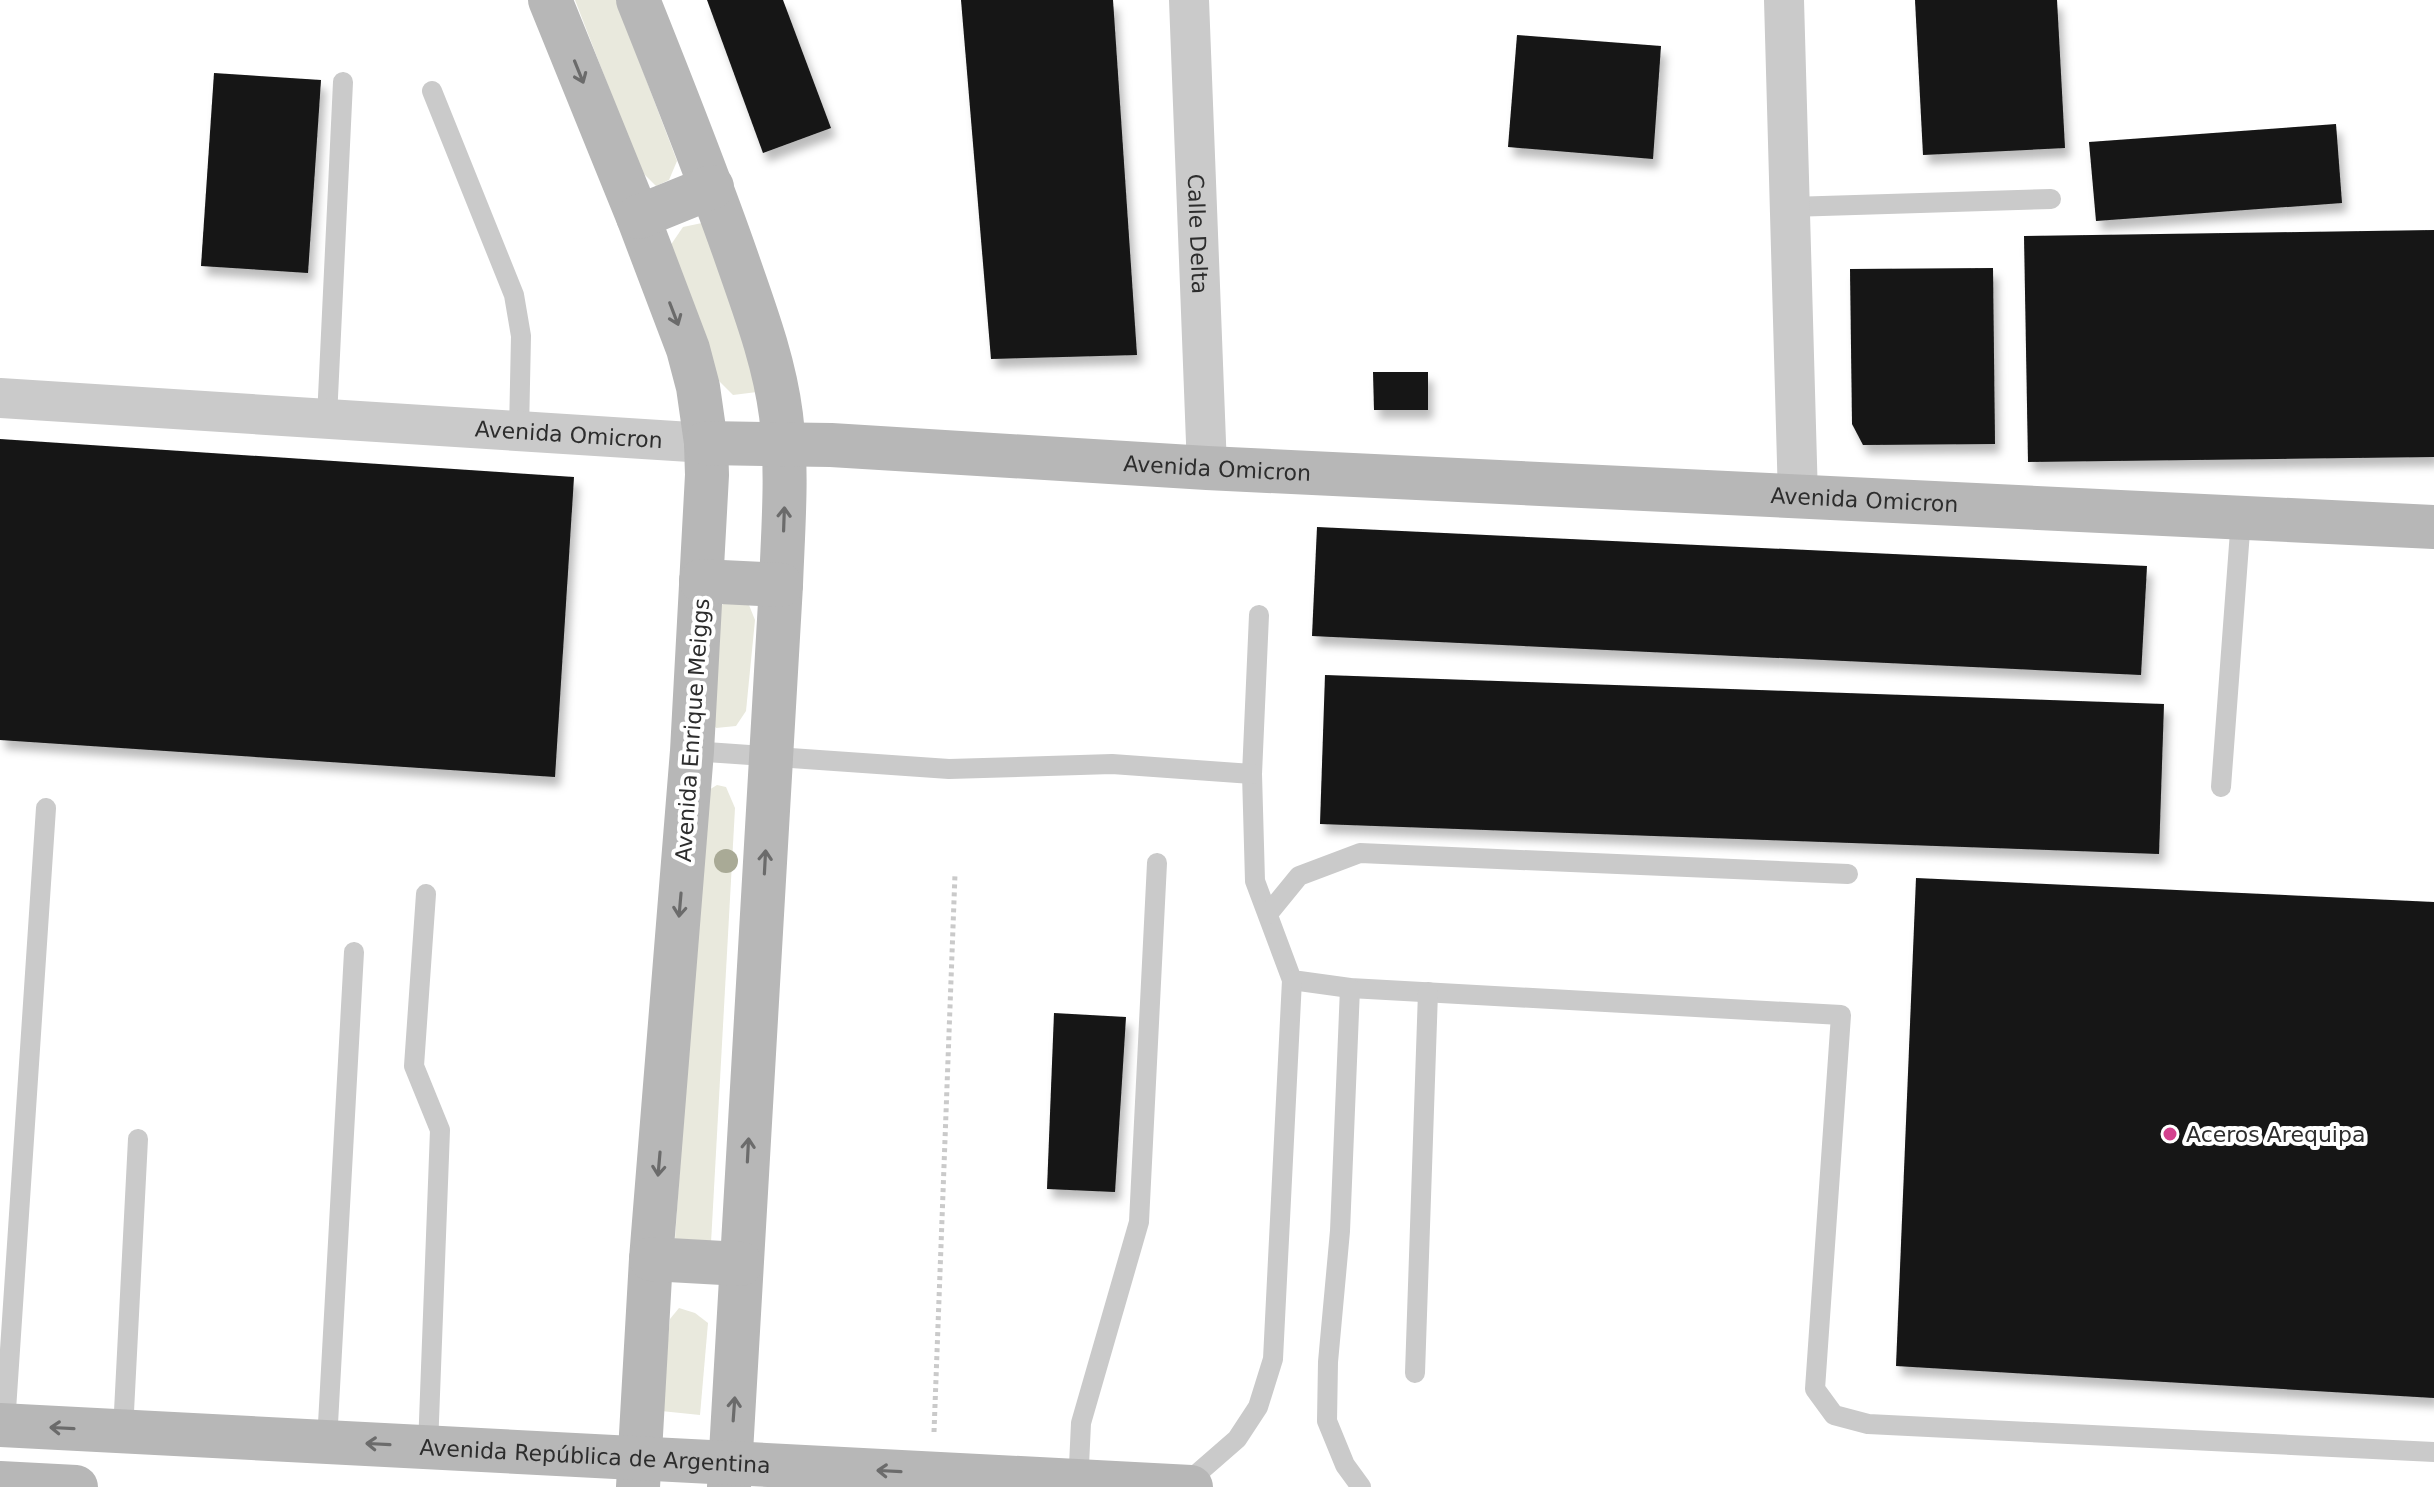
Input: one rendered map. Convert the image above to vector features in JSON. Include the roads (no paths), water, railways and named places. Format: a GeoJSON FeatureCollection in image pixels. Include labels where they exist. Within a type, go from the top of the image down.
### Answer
{"type":"FeatureCollection","features":[{"type":"Feature","properties":{"kind":"main road","name":"Avenida Enrique Meiggs"},"geometry":{"type":"LineString","coordinates":[[550,0],[688,349],[698,387],[706,443],[707,475],[692,751],[651,1259],[639,1473]]}},
{"type":"Feature","properties":{"kind":"main road"},"geometry":{"type":"LineString","coordinates":[[638,0],[712,187],[762,331],[777,387],[784,446],[781,585],[730,1475]]}},
{"type":"Feature","properties":{"kind":"main road"},"geometry":{"type":"LineString","coordinates":[[638,217],[712,187]]}},
{"type":"Feature","properties":{"kind":"main road","name":"Avenida Omicron"},"geometry":{"type":"LineString","coordinates":[[706,443],[831,445],[1207,468],[2434,527]]}},
{"type":"Feature","properties":{"kind":"main road"},"geometry":{"type":"LineString","coordinates":[[701,581],[781,585]]}},
{"type":"Feature","properties":{"kind":"main road"},"geometry":{"type":"LineString","coordinates":[[651,1259],[741,1264]]}},
{"type":"Feature","properties":{"kind":"main road","name":"Avenida República de Argentina"},"geometry":{"type":"LineString","coordinates":[[2,1425],[428,1447],[639,1473],[932,1474],[1078,1484],[1191,1487]]}},
{"type":"Feature","properties":{"kind":"main road"},"geometry":{"type":"LineString","coordinates":[[0,1483],[76,1487]]}},
{"type":"Feature","properties":{"kind":"street","name":"Calle Delta"},"geometry":{"type":"LineString","coordinates":[[1189,0],[1207,468]]}},
{"type":"Feature","properties":{"kind":"street"},"geometry":{"type":"LineString","coordinates":[[1784,0],[1798,498]]}},
{"type":"Feature","properties":{"kind":"street","name":"Avenida Omicron"},"geometry":{"type":"LineString","coordinates":[[0,398],[706,443]]}},
{"type":"Feature","properties":{"kind":"lane"},"geometry":{"type":"LineString","coordinates":[[327,418],[343,82]]}},
{"type":"Feature","properties":{"kind":"lane"},"geometry":{"type":"LineString","coordinates":[[432,91],[514,295],[521,336],[519,431]]}},
{"type":"Feature","properties":{"kind":"lane"},"geometry":{"type":"LineString","coordinates":[[1790,207],[2051,199]]}},
{"type":"Feature","properties":{"kind":"lane"},"geometry":{"type":"LineString","coordinates":[[2221,787],[2241,518]]}},
{"type":"Feature","properties":{"kind":"lane"},"geometry":{"type":"LineString","coordinates":[[1182,1487],[1237,1439],[1258,1407],[1273,1359],[1292,980],[1255,881],[1252,774],[1259,615]]}},
{"type":"Feature","properties":{"kind":"lane"},"geometry":{"type":"LineString","coordinates":[[692,751],[949,769],[1112,764],[1252,774]]}},
{"type":"Feature","properties":{"kind":"lane"},"geometry":{"type":"LineString","coordinates":[[2,1425],[46,808]]}},
{"type":"Feature","properties":{"kind":"lane"},"geometry":{"type":"LineString","coordinates":[[1268,914],[1299,876],[1360,853],[1848,874]]}},
{"type":"Feature","properties":{"kind":"lane"},"geometry":{"type":"LineString","coordinates":[[1078,1484],[1081,1423],[1139,1222],[1157,863]]}},
{"type":"Feature","properties":{"kind":"lane"},"geometry":{"type":"LineString","coordinates":[[426,894],[414,1066],[440,1130],[428,1447]]}},
{"type":"Feature","properties":{"kind":"lane"},"geometry":{"type":"LineString","coordinates":[[327,1442],[354,952]]}},
{"type":"Feature","properties":{"kind":"lane"},"geometry":{"type":"LineString","coordinates":[[1292,980],[1350,988],[1841,1015],[1815,1389],[1834,1415],[1868,1424],[2434,1452]]}},
{"type":"Feature","properties":{"kind":"lane"},"geometry":{"type":"LineString","coordinates":[[1350,988],[1340,1231],[1328,1362],[1327,1421],[1345,1465],[1361,1487]]}},
{"type":"Feature","properties":{"kind":"lane"},"geometry":{"type":"LineString","coordinates":[[1415,1373],[1428,992]]}},
{"type":"Feature","properties":{"kind":"lane"},"geometry":{"type":"LineString","coordinates":[[123,1431],[138,1139]]}},
{"type":"Feature","properties":{"kind":"place","name":"Aceros Arequipa"},"geometry":{"type":"Point","coordinates":[2170,1134]}}]}
